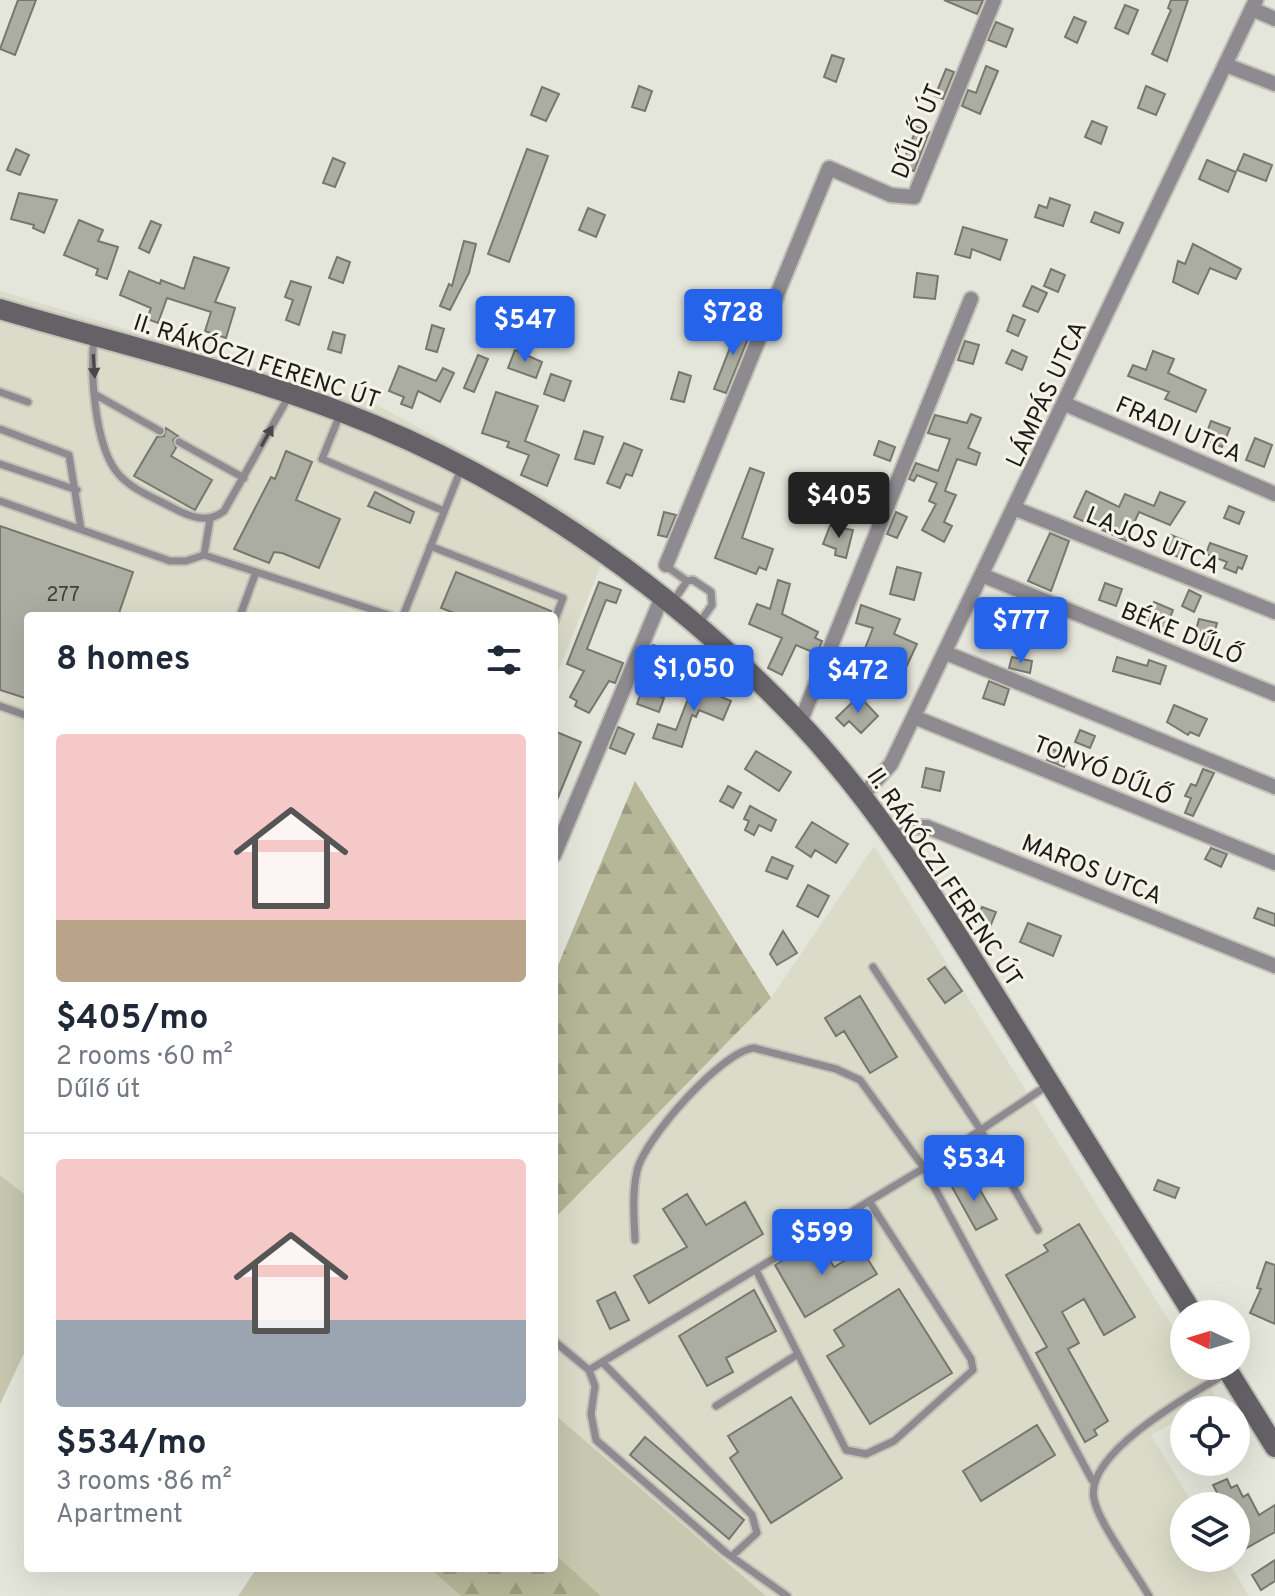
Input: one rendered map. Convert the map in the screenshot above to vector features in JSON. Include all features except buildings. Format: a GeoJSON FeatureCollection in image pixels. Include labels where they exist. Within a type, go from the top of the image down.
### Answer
{"type":"FeatureCollection","features":[{"type":"Feature","properties":{"kind":"main road","name":"II. RÁKÓCZI FERENC ÚT"},"geometry":{"type":"LineString","coordinates":[[0,309],[290,394],[341,412],[462,467],[553,521],[667,601],[697,626],[800,723],[894,839],[1184,1300]]}},
{"type":"Feature","properties":{"kind":"main road"},"geometry":{"type":"LineString","coordinates":[[1234,1380],[1275,1447]]}},
{"type":"Feature","properties":{"kind":"street","name":"DŰLŐ ÚT"},"geometry":{"type":"LineString","coordinates":[[666,565],[829,168],[891,195],[914,197],[994,0]]}},
{"type":"Feature","properties":{"kind":"street"},"geometry":{"type":"LineString","coordinates":[[1254,5],[1275,19]]}},
{"type":"Feature","properties":{"kind":"street","name":"LÁMPÁS UTCA"},"geometry":{"type":"LineString","coordinates":[[861,797],[885,774],[946,653],[1254,5]]}},
{"type":"Feature","properties":{"kind":"street"},"geometry":{"type":"LineString","coordinates":[[1226,65],[1275,84]]}},
{"type":"Feature","properties":{"kind":"street"},"geometry":{"type":"LineString","coordinates":[[800,723],[971,299]]}},
{"type":"Feature","properties":{"kind":"street","name":"FRADI UTCA"},"geometry":{"type":"LineString","coordinates":[[1065,404],[1275,494]]}},
{"type":"Feature","properties":{"kind":"street","name":"LAJOS UTCA"},"geometry":{"type":"LineString","coordinates":[[1016,509],[1275,612]]}},
{"type":"Feature","properties":{"kind":"street","name":"BÉKE DŰLŐ"},"geometry":{"type":"LineString","coordinates":[[984,576],[1275,694]]}},
{"type":"Feature","properties":{"kind":"street"},"geometry":{"type":"LineString","coordinates":[[558,846],[667,601]]}},
{"type":"Feature","properties":{"kind":"street"},"geometry":{"type":"LineString","coordinates":[[946,653],[1275,787]]}},
{"type":"Feature","properties":{"kind":"street","name":"TONYÓ DŰLŐ"},"geometry":{"type":"LineString","coordinates":[[914,717],[1275,863]]}},
{"type":"Feature","properties":{"kind":"street","name":"MAROS UTCA"},"geometry":{"type":"LineString","coordinates":[[894,839],[912,827],[927,827],[1275,966]]}},
{"type":"Feature","properties":{"kind":"lane"},"geometry":{"type":"LineString","coordinates":[[94,337],[92,359],[103,445],[117,472],[131,485],[182,513],[210,519],[224,511],[290,394]]}},
{"type":"Feature","properties":{"kind":"lane"},"geometry":{"type":"LineString","coordinates":[[0,392],[28,402]]}},
{"type":"Feature","properties":{"kind":"lane"},"geometry":{"type":"LineString","coordinates":[[96,395],[160,431]]}},
{"type":"Feature","properties":{"kind":"lane"},"geometry":{"type":"LineString","coordinates":[[341,412],[322,459],[444,511]]}},
{"type":"Feature","properties":{"kind":"lane"},"geometry":{"type":"LineString","coordinates":[[0,429],[67,453],[73,462],[81,529]]}},
{"type":"Feature","properties":{"kind":"lane"},"geometry":{"type":"LineString","coordinates":[[179,442],[244,478]]}},
{"type":"Feature","properties":{"kind":"lane"},"geometry":{"type":"LineString","coordinates":[[0,464],[77,490]]}},
{"type":"Feature","properties":{"kind":"lane"},"geometry":{"type":"LineString","coordinates":[[405,612],[462,467]]}},
{"type":"Feature","properties":{"kind":"lane"},"geometry":{"type":"LineString","coordinates":[[0,501],[170,561],[186,561],[204,555],[380,612]]}},
{"type":"Feature","properties":{"kind":"lane"},"geometry":{"type":"LineString","coordinates":[[204,555],[210,519]]}},
{"type":"Feature","properties":{"kind":"lane"},"geometry":{"type":"LineString","coordinates":[[430,546],[563,598],[558,612]]}},
{"type":"Feature","properties":{"kind":"lane"},"geometry":{"type":"LineString","coordinates":[[666,565],[687,581]]}},
{"type":"Feature","properties":{"kind":"lane"},"geometry":{"type":"LineString","coordinates":[[241,612],[256,572]]}},
{"type":"Feature","properties":{"kind":"lane"},"geometry":{"type":"LineString","coordinates":[[667,601],[687,581],[693,580],[713,598],[697,626]]}},
{"type":"Feature","properties":{"kind":"lane"},"geometry":{"type":"LineString","coordinates":[[0,706],[24,715]]}},
{"type":"Feature","properties":{"kind":"lane"},"geometry":{"type":"LineString","coordinates":[[873,967],[980,1129],[1038,1230]]}},
{"type":"Feature","properties":{"kind":"lane"},"geometry":{"type":"LineString","coordinates":[[635,1240],[637,1172],[647,1144],[726,1060],[744,1049],[754,1048],[836,1069],[860,1080],[924,1168],[962,1245],[1092,1480],[1094,1502],[1149,1596]]}},
{"type":"Feature","properties":{"kind":"lane"},"geometry":{"type":"LineString","coordinates":[[589,1370],[924,1168],[1050,1084]]}},
{"type":"Feature","properties":{"kind":"lane"},"geometry":{"type":"LineString","coordinates":[[756,1270],[846,1450],[861,1455],[894,1441],[973,1370],[971,1359],[869,1201]]}},
{"type":"Feature","properties":{"kind":"lane"},"geometry":{"type":"LineString","coordinates":[[558,1344],[589,1370],[595,1386],[591,1414],[596,1440],[732,1556],[787,1596]]}},
{"type":"Feature","properties":{"kind":"lane"},"geometry":{"type":"LineString","coordinates":[[716,1406],[798,1354]]}},
{"type":"Feature","properties":{"kind":"lane"},"geometry":{"type":"LineString","coordinates":[[602,1362],[752,1515],[757,1533],[732,1556]]}},
{"type":"Feature","properties":{"kind":"lane"},"geometry":{"type":"LineString","coordinates":[[1092,1480],[1104,1461],[1134,1435],[1212,1380]]}},
{"type":"Feature","properties":{"kind":"shaded area"},"geometry":{"type":"Polygon","coordinates":[[[0,291],[375,404],[538,492],[611,540],[558,672],[558,612],[24,612],[24,1194],[0,1175],[0,291]]]}},
{"type":"Feature","properties":{"kind":"shaded area"},"geometry":{"type":"Polygon","coordinates":[[[874,846],[1170,1322],[1170,1380],[1205,1380],[1215,1396],[1170,1396],[1170,1425],[1151,1435],[1170,1466],[1170,1476],[1176,1476],[1186,1492],[1170,1492],[1170,1572],[1234,1572],[1249,1596],[766,1596],[558,1417],[558,1215],[771,998],[874,846]]]}},
{"type":"Feature","properties":{"kind":"shaded area"},"geometry":{"type":"Polygon","coordinates":[[[0,1175],[24,1194],[24,1353],[0,1404],[0,1175]]]}},
{"type":"Feature","properties":{"kind":"shaded area"},"geometry":{"type":"Polygon","coordinates":[[[558,1417],[766,1596],[601,1596],[558,1557],[558,1417]]]}},
{"type":"Feature","properties":{"kind":"shaded area"},"geometry":{"type":"Polygon","coordinates":[[[254,1572],[434,1572],[461,1596],[238,1596],[254,1572]]]}},
{"type":"Feature","properties":{"kind":"green space"},"geometry":{"type":"Polygon","coordinates":[[[635,781],[771,998],[558,1215],[558,965],[635,781]]]}},
{"type":"Feature","properties":{"kind":"green space"},"geometry":{"type":"Polygon","coordinates":[[[558,1557],[601,1596],[461,1596],[434,1572],[558,1572],[558,1557]]]}}]}
